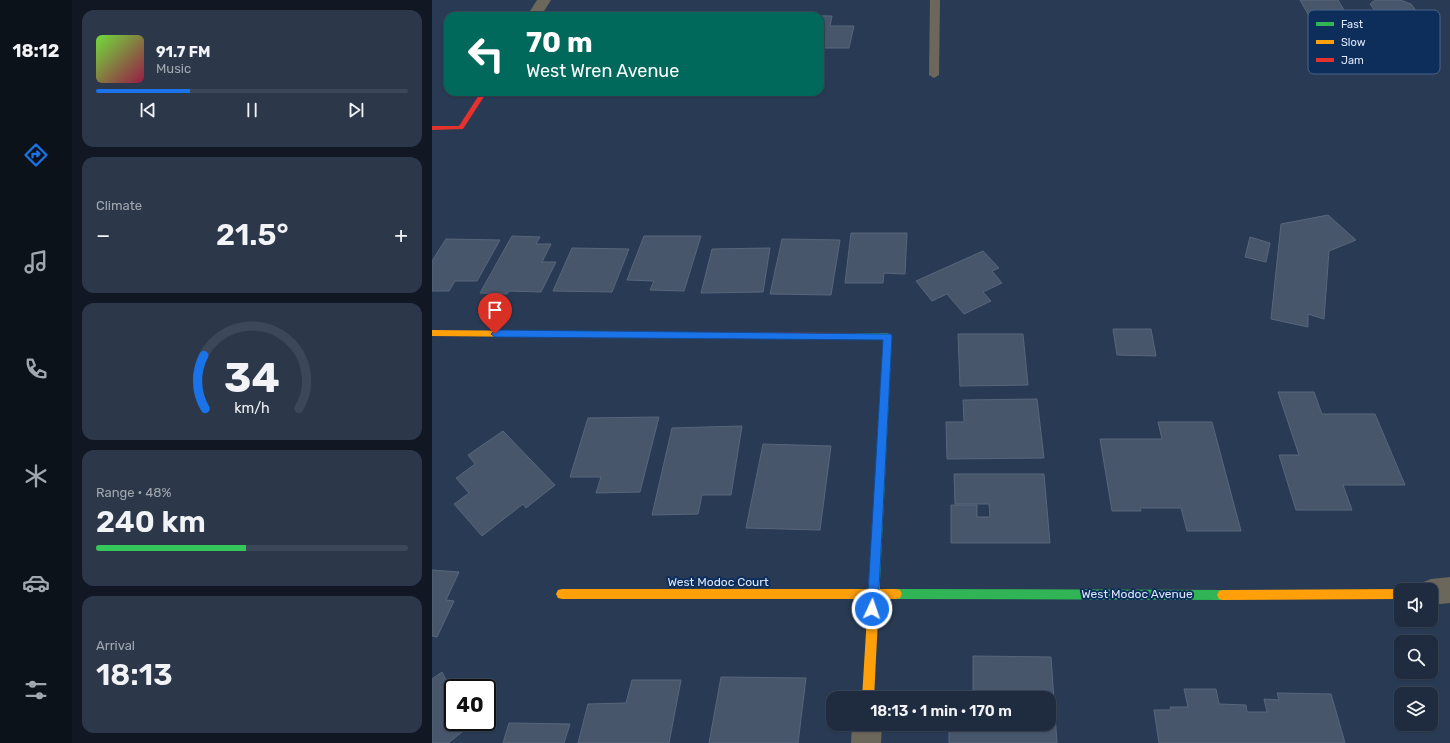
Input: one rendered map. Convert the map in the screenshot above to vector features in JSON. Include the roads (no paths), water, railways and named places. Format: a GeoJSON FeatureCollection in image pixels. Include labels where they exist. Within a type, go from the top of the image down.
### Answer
{"type":"FeatureCollection","features":[{"type":"Feature","properties":{"kind":"street"},"geometry":{"type":"LineString","coordinates":[[536,12],[544,0]]}},
{"type":"Feature","properties":{"kind":"street"},"geometry":{"type":"LineString","coordinates":[[432,128],[461,128],[481,96]]}},
{"type":"Feature","properties":{"kind":"street"},"geometry":{"type":"LineString","coordinates":[[432,333],[888,336],[868,691]]}},
{"type":"Feature","properties":{"kind":"street"},"geometry":{"type":"LineString","coordinates":[[1438,591],[1450,590]]}},
{"type":"Feature","properties":{"kind":"street","name":"West Modoc Court"},"geometry":{"type":"LineString","coordinates":[[562,594],[873,594]]}},
{"type":"Feature","properties":{"kind":"street","name":"West Modoc Avenue"},"geometry":{"type":"LineString","coordinates":[[873,594],[1394,594]]}},
{"type":"Feature","properties":{"kind":"street"},"geometry":{"type":"LineString","coordinates":[[866,743],[867,731]]}},
{"type":"Feature","properties":{"kind":"lane"},"geometry":{"type":"LineString","coordinates":[[934,0],[934,75]]}}]}
